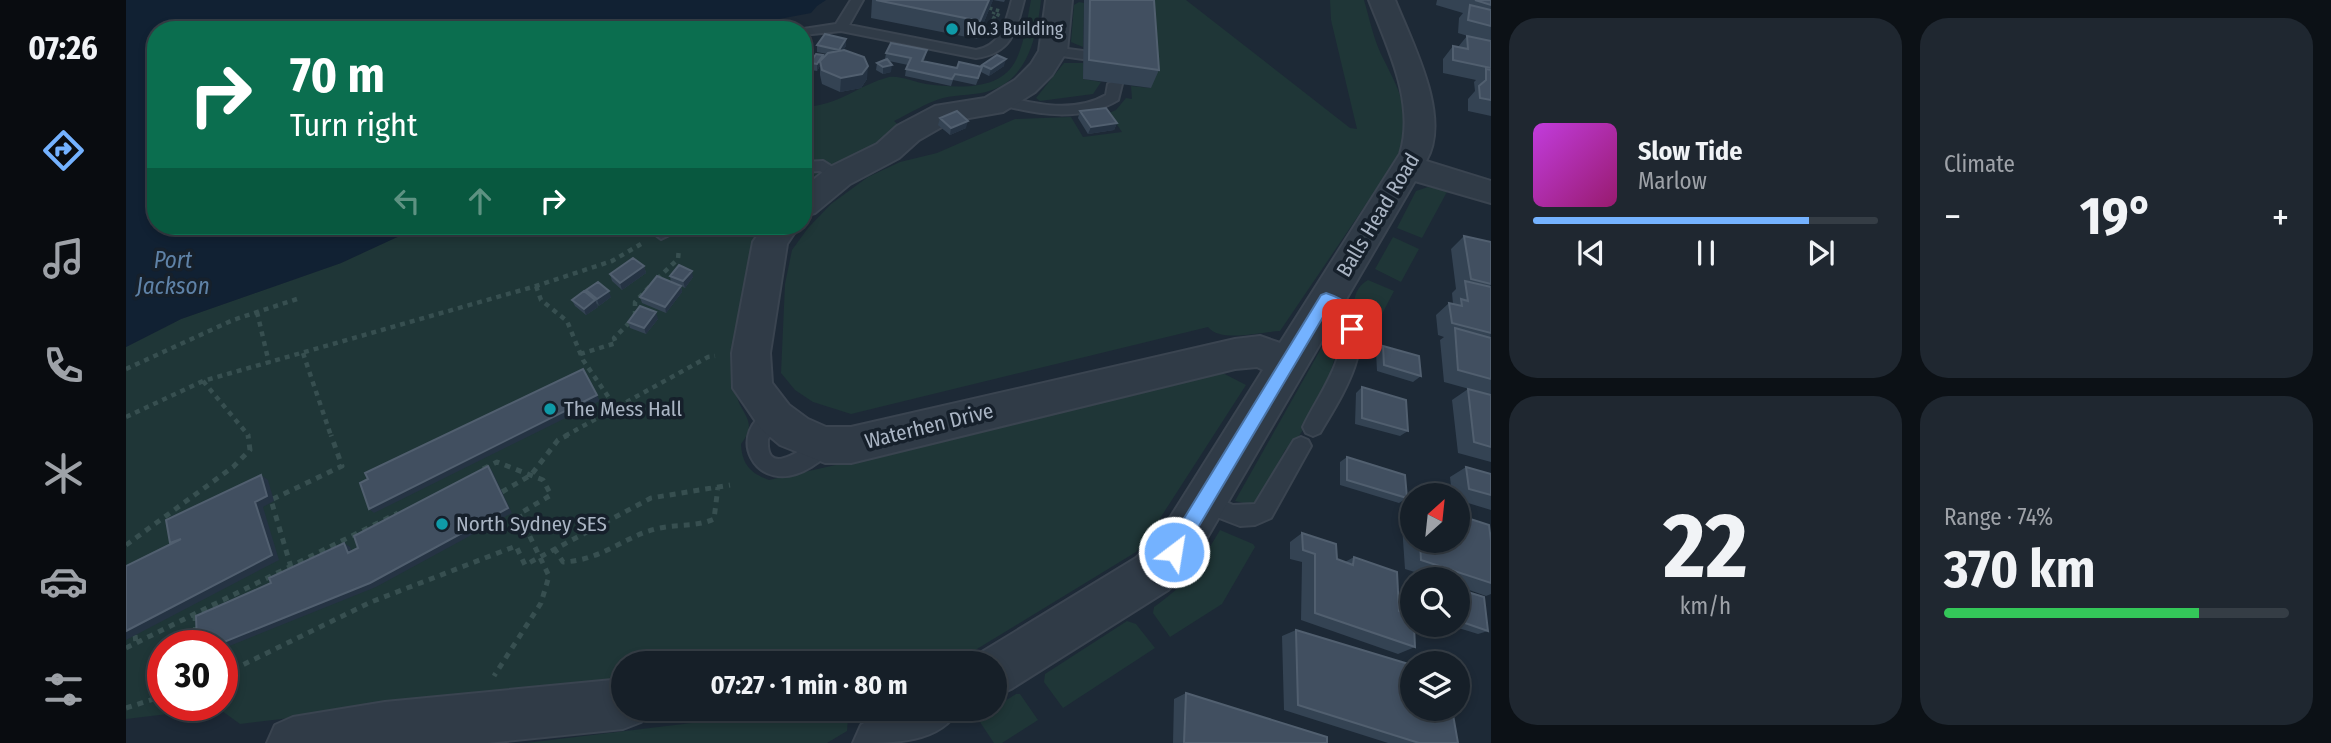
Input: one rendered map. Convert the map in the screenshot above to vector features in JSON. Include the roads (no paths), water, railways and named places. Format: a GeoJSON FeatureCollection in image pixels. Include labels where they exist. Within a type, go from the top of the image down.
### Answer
{"type":"FeatureCollection","features":[{"type":"Feature","properties":{"kind":"street"},"geometry":{"type":"LineString","coordinates":[[812,198],[839,176],[888,151],[921,149],[969,132],[998,104],[1042,69],[1053,51],[1059,0]]}},
{"type":"Feature","properties":{"kind":"street","name":"Balls Head Road"},"geometry":{"type":"LineString","coordinates":[[1007,664],[1152,574],[1174,552],[1286,363],[1408,166],[1422,136],[1419,113],[1382,0]]}},
{"type":"Feature","properties":{"kind":"street"},"geometry":{"type":"LineString","coordinates":[[1408,166],[1438,178],[1491,192]]}},
{"type":"Feature","properties":{"kind":"street","name":"Waterhen Drive"},"geometry":{"type":"LineString","coordinates":[[776,235],[770,243],[751,353],[753,388],[775,417],[794,432],[825,445],[850,444],[1235,354],[1260,351],[1286,363]]}},
{"type":"Feature","properties":{"kind":"street"},"geometry":{"type":"LineString","coordinates":[[293,743],[384,728],[611,705]]}},
{"type":"Feature","properties":{"kind":"lane"},"geometry":{"type":"LineString","coordinates":[[841,27],[857,0]]}},
{"type":"Feature","properties":{"kind":"lane"},"geometry":{"type":"LineString","coordinates":[[812,30],[841,27],[976,54],[995,50],[1009,31],[1018,0]]}},
{"type":"Feature","properties":{"kind":"lane"},"geometry":{"type":"LineString","coordinates":[[1053,51],[1083,55]]}},
{"type":"Feature","properties":{"kind":"lane"},"geometry":{"type":"LineString","coordinates":[[998,104],[1045,110],[1093,107],[1114,90]]}},
{"type":"Feature","properties":{"kind":"lane"},"geometry":{"type":"LineString","coordinates":[[812,167],[823,166],[839,176]]}},
{"type":"Feature","properties":{"kind":"lane"},"geometry":{"type":"LineString","coordinates":[[1313,427],[1349,354],[1352,329],[1343,307],[1326,299]]}},
{"type":"Feature","properties":{"kind":"lane"},"geometry":{"type":"LineString","coordinates":[[1204,502],[1227,514],[1254,516],[1263,511],[1301,446]]}},
{"type":"Feature","properties":{"kind":"water","name":"Port Jackson"},"geometry":{"type":"Polygon","coordinates":[[[126,0],[826,0],[811,13],[769,21],[147,21],[147,235],[402,235],[341,263],[181,319],[126,347],[126,0]]]}},
{"type":"Feature","properties":{"kind":"place","name":"No.3 Building"},"geometry":{"type":"Point","coordinates":[952,29]}},
{"type":"Feature","properties":{"kind":"place","name":"The Mess Hall"},"geometry":{"type":"Point","coordinates":[550,409]}},
{"type":"Feature","properties":{"kind":"place","name":"North Sydney SES"},"geometry":{"type":"Point","coordinates":[442,524]}}]}
